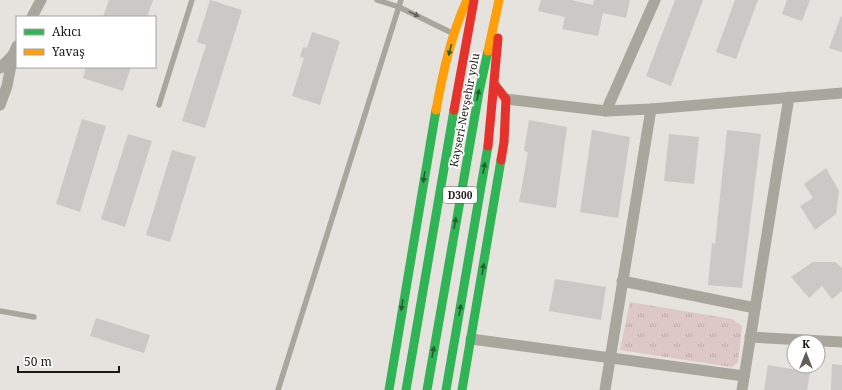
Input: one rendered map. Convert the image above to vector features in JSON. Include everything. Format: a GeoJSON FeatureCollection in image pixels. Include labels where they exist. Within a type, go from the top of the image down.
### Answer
{"type":"FeatureCollection","features":[{"type":"Feature","properties":{"kind":"main road"},"geometry":{"type":"LineString","coordinates":[[388,390],[441,83],[457,21],[467,0]]}},
{"type":"Feature","properties":{"kind":"main road","name":"Kayseri-Nevşehir yolu"},"geometry":{"type":"LineString","coordinates":[[406,390],[460,72],[474,0]]}},
{"type":"Feature","properties":{"kind":"main road"},"geometry":{"type":"LineString","coordinates":[[446,390],[488,148],[495,85],[500,0]]}},
{"type":"Feature","properties":{"kind":"main road","name":"Kayseri-Nevşehir yolu"},"geometry":{"type":"LineString","coordinates":[[427,390],[479,92],[500,0]]}},
{"type":"Feature","properties":{"kind":"main road"},"geometry":{"type":"LineString","coordinates":[[462,390],[504,142],[506,99],[495,85]]}},
{"type":"Feature","properties":{"kind":"street"},"geometry":{"type":"LineString","coordinates":[[33,16],[41,0]]}},
{"type":"Feature","properties":{"kind":"street"},"geometry":{"type":"LineString","coordinates":[[606,111],[655,0]]}},
{"type":"Feature","properties":{"kind":"street"},"geometry":{"type":"LineString","coordinates":[[0,68],[15,51]]}},
{"type":"Feature","properties":{"kind":"street"},"geometry":{"type":"LineString","coordinates":[[0,105],[7,86],[15,51]]}},
{"type":"Feature","properties":{"kind":"street"},"geometry":{"type":"LineString","coordinates":[[506,99],[606,111],[651,110],[842,93]]}},
{"type":"Feature","properties":{"kind":"street"},"geometry":{"type":"LineString","coordinates":[[742,390],[789,97]]}},
{"type":"Feature","properties":{"kind":"street"},"geometry":{"type":"LineString","coordinates":[[605,390],[651,110]]}},
{"type":"Feature","properties":{"kind":"street"},"geometry":{"type":"LineString","coordinates":[[622,282],[755,308]]}},
{"type":"Feature","properties":{"kind":"street"},"geometry":{"type":"LineString","coordinates":[[750,337],[842,342]]}},
{"type":"Feature","properties":{"kind":"street"},"geometry":{"type":"LineString","coordinates":[[471,339],[744,376]]}},
{"type":"Feature","properties":{"kind":"lane"},"geometry":{"type":"LineString","coordinates":[[159,105],[192,0]]}},
{"type":"Feature","properties":{"kind":"lane"},"geometry":{"type":"LineString","coordinates":[[378,0],[400,7],[454,34]]}},
{"type":"Feature","properties":{"kind":"lane"},"geometry":{"type":"LineString","coordinates":[[278,390],[401,0]]}},
{"type":"Feature","properties":{"kind":"lane"},"geometry":{"type":"LineString","coordinates":[[0,311],[34,317]]}},
{"type":"Feature","properties":{"kind":"green space"},"geometry":{"type":"Polygon","coordinates":[[[630,302],[732,319],[742,326],[738,362],[732,367],[620,350],[630,302]]]}},
{"type":"Feature","properties":{"kind":"building"},"geometry":{"type":"Polygon","coordinates":[[[109,0],[153,0],[147,16],[103,16],[109,0]]]}},
{"type":"Feature","properties":{"kind":"building"},"geometry":{"type":"Polygon","coordinates":[[[210,0],[242,10],[205,128],[182,121],[206,45],[197,42],[210,0]]]}},
{"type":"Feature","properties":{"kind":"building"},"geometry":{"type":"Polygon","coordinates":[[[541,0],[571,0],[593,5],[594,0],[630,0],[626,18],[603,13],[598,36],[562,29],[565,17],[538,11],[541,0]]]}},
{"type":"Feature","properties":{"kind":"building"},"geometry":{"type":"Polygon","coordinates":[[[675,0],[703,0],[671,86],[646,76],[675,0]]]}},
{"type":"Feature","properties":{"kind":"building"},"geometry":{"type":"Polygon","coordinates":[[[735,0],[758,0],[736,59],[716,52],[735,0]]]}},
{"type":"Feature","properties":{"kind":"building"},"geometry":{"type":"Polygon","coordinates":[[[787,0],[810,0],[802,21],[782,14],[787,0]]]}},
{"type":"Feature","properties":{"kind":"building"},"geometry":{"type":"Polygon","coordinates":[[[841,16],[842,17],[842,52],[829,48],[841,16]]]}},
{"type":"Feature","properties":{"kind":"building"},"geometry":{"type":"Polygon","coordinates":[[[312,32],[340,41],[320,105],[292,96],[304,58],[300,57],[303,47],[307,48],[312,32]]]}},
{"type":"Feature","properties":{"kind":"building"},"geometry":{"type":"Polygon","coordinates":[[[86,68],[131,68],[123,91],[83,78],[86,68]]]}},
{"type":"Feature","properties":{"kind":"building"},"geometry":{"type":"Polygon","coordinates":[[[82,119],[106,126],[80,212],[56,204],[82,119]]]}},
{"type":"Feature","properties":{"kind":"building"},"geometry":{"type":"Polygon","coordinates":[[[529,120],[567,127],[556,208],[519,202],[528,152],[524,151],[529,120]]]}},
{"type":"Feature","properties":{"kind":"building"},"geometry":{"type":"Polygon","coordinates":[[[592,130],[630,137],[618,218],[580,212],[592,130]]]}},
{"type":"Feature","properties":{"kind":"building"},"geometry":{"type":"Polygon","coordinates":[[[727,130],[761,134],[742,288],[708,285],[712,243],[715,244],[727,130]]]}},
{"type":"Feature","properties":{"kind":"building"},"geometry":{"type":"Polygon","coordinates":[[[128,134],[152,141],[125,227],[101,219],[128,134]]]}},
{"type":"Feature","properties":{"kind":"building"},"geometry":{"type":"Polygon","coordinates":[[[669,134],[699,137],[694,184],[664,181],[669,134]]]}},
{"type":"Feature","properties":{"kind":"building"},"geometry":{"type":"Polygon","coordinates":[[[172,150],[196,157],[170,242],[146,235],[172,150]]]}},
{"type":"Feature","properties":{"kind":"building"},"geometry":{"type":"Polygon","coordinates":[[[826,168],[839,191],[836,214],[815,230],[800,206],[813,198],[804,184],[826,168]]]}},
{"type":"Feature","properties":{"kind":"building"},"geometry":{"type":"Polygon","coordinates":[[[813,262],[835,262],[842,268],[842,291],[832,299],[822,286],[809,298],[791,277],[813,262]]]}},
{"type":"Feature","properties":{"kind":"building"},"geometry":{"type":"Polygon","coordinates":[[[555,279],[606,287],[601,320],[549,311],[555,279]]]}},
{"type":"Feature","properties":{"kind":"building"},"geometry":{"type":"Polygon","coordinates":[[[96,318],[150,335],[144,353],[90,336],[96,318]]]}},
{"type":"Feature","properties":{"kind":"building"},"geometry":{"type":"Polygon","coordinates":[[[832,364],[842,365],[842,390],[831,390],[832,364]]]}},
{"type":"Feature","properties":{"kind":"building"},"geometry":{"type":"Polygon","coordinates":[[[768,365],[786,368],[786,374],[810,374],[807,390],[764,390],[768,365]]]}},
{"type":"Feature","properties":{"kind":"traffic: fast"},"geometry":{"type":"LineString","coordinates":[[427,390],[479,92],[488,51]]}},
{"type":"Feature","properties":{"kind":"traffic: fast"},"geometry":{"type":"LineString","coordinates":[[389,390],[436,110]]}},
{"type":"Feature","properties":{"kind":"traffic: fast"},"geometry":{"type":"LineString","coordinates":[[406,390],[454,110]]}},
{"type":"Feature","properties":{"kind":"traffic: fast"},"geometry":{"type":"LineString","coordinates":[[446,390],[488,146]]}},
{"type":"Feature","properties":{"kind":"traffic: fast"},"geometry":{"type":"LineString","coordinates":[[462,390],[501,160]]}},
{"type":"Feature","properties":{"kind":"traffic: slow"},"geometry":{"type":"LineString","coordinates":[[436,110],[448,54],[456,27],[467,0]]}},
{"type":"Feature","properties":{"kind":"traffic: slow"},"geometry":{"type":"LineString","coordinates":[[488,51],[499,0]]}},
{"type":"Feature","properties":{"kind":"traffic: jam"},"geometry":{"type":"LineString","coordinates":[[454,110],[474,0]]}},
{"type":"Feature","properties":{"kind":"traffic: jam"},"geometry":{"type":"LineString","coordinates":[[488,146],[498,38]]}},
{"type":"Feature","properties":{"kind":"traffic: jam"},"geometry":{"type":"LineString","coordinates":[[495,85],[506,99],[504,142],[501,160]]}}]}
